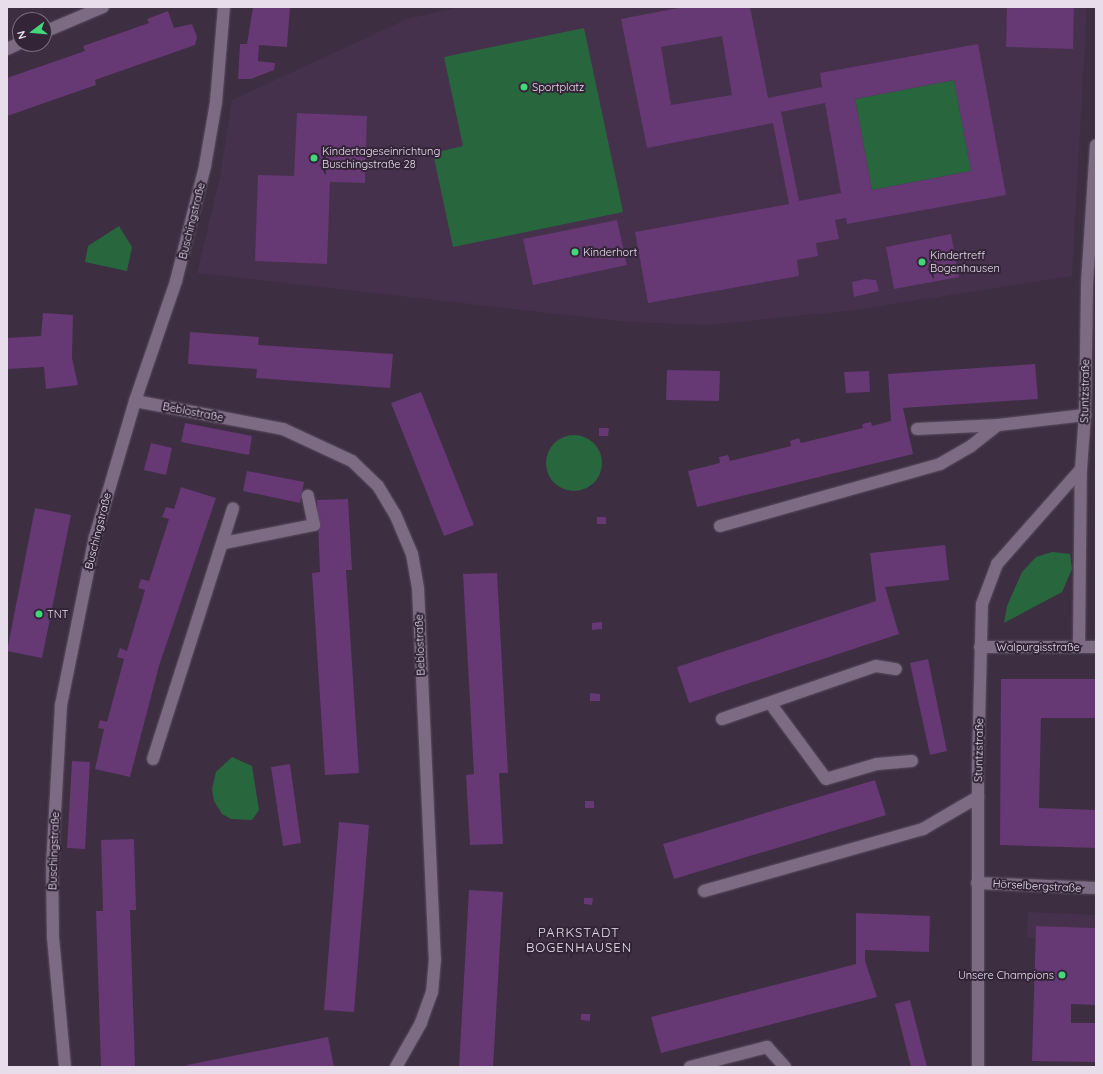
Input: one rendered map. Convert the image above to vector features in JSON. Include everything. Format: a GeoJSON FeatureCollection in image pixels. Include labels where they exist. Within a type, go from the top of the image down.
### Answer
{"type":"FeatureCollection","features":[{"type":"Feature","properties":{"kind":"street"},"geometry":{"type":"LineString","coordinates":[[52,29],[103,7]]}},
{"type":"Feature","properties":{"kind":"street","name":"Buschingstraße"},"geometry":{"type":"LineString","coordinates":[[65,1067],[53,938],[52,866],[61,705],[95,537],[135,401],[176,281],[205,166],[216,102],[224,7]]}},
{"type":"Feature","properties":{"kind":"street","name":"Stuntzstraße"},"geometry":{"type":"LineString","coordinates":[[1079,646],[1081,469],[1091,415],[1087,284],[1096,145]]}},
{"type":"Feature","properties":{"kind":"street","name":"Beblostraße"},"geometry":{"type":"LineString","coordinates":[[135,401],[283,429],[352,461],[378,486],[395,514],[412,554],[418,588],[435,959],[432,992],[423,1017],[396,1067]]}},
{"type":"Feature","properties":{"kind":"street"},"geometry":{"type":"LineString","coordinates":[[917,429],[998,425],[1091,415]]}},
{"type":"Feature","properties":{"kind":"street"},"geometry":{"type":"LineString","coordinates":[[720,526],[940,464],[970,446],[998,425]]}},
{"type":"Feature","properties":{"kind":"street","name":"Stuntzstraße"},"geometry":{"type":"LineString","coordinates":[[978,1067],[977,883],[980,647],[982,604],[997,564],[1081,469]]}},
{"type":"Feature","properties":{"kind":"street"},"geometry":{"type":"LineString","coordinates":[[224,543],[314,525],[308,496]]}},
{"type":"Feature","properties":{"kind":"street"},"geometry":{"type":"LineString","coordinates":[[153,759],[224,543],[234,508]]}},
{"type":"Feature","properties":{"kind":"street","name":"Walpurgisstraße"},"geometry":{"type":"LineString","coordinates":[[980,647],[1096,647]]}},
{"type":"Feature","properties":{"kind":"street"},"geometry":{"type":"LineString","coordinates":[[722,719],[876,666],[896,669]]}},
{"type":"Feature","properties":{"kind":"street"},"geometry":{"type":"LineString","coordinates":[[770,702],[826,779],[877,764],[912,761]]}},
{"type":"Feature","properties":{"kind":"street"},"geometry":{"type":"LineString","coordinates":[[704,891],[923,829],[978,797]]}},
{"type":"Feature","properties":{"kind":"street","name":"Hörselbergstraße"},"geometry":{"type":"LineString","coordinates":[[977,883],[1096,888]]}},
{"type":"Feature","properties":{"kind":"street"},"geometry":{"type":"LineString","coordinates":[[690,1067],[767,1047],[785,1067]]}},
{"type":"Feature","properties":{"kind":"shaded area"},"geometry":{"type":"Polygon","coordinates":[[[459,7],[1087,7],[1072,276],[855,310],[707,325],[628,322],[197,273],[220,177],[232,100],[407,19],[459,7]]]}},
{"type":"Feature","properties":{"kind":"shaded area"},"geometry":{"type":"Polygon","coordinates":[[[1028,912],[1096,915],[1096,928],[1036,926],[1036,937],[1027,937],[1028,912]]]}},
{"type":"Feature","properties":{"kind":"green space"},"geometry":{"type":"Polygon","coordinates":[[[584,28],[623,212],[453,247],[433,153],[463,146],[444,57],[584,28]]]}},
{"type":"Feature","properties":{"kind":"green space"},"geometry":{"type":"Polygon","coordinates":[[[954,80],[971,171],[872,190],[855,99],[954,80]]]}},
{"type":"Feature","properties":{"kind":"green space"},"geometry":{"type":"Polygon","coordinates":[[[119,226],[132,247],[127,271],[85,262],[88,246],[119,226]]]}},
{"type":"Feature","properties":{"kind":"green space"},"geometry":{"type":"Polygon","coordinates":[[[574,435],[585,437],[594,443],[600,452],[602,463],[600,474],[594,483],[585,489],[574,491],[563,489],[554,483],[548,474],[546,463],[548,452],[554,443],[563,437],[574,435]]]}},
{"type":"Feature","properties":{"kind":"green space"},"geometry":{"type":"Polygon","coordinates":[[[1052,552],[1070,554],[1072,569],[1062,592],[1004,623],[1007,606],[1022,572],[1036,557],[1052,552]]]}},
{"type":"Feature","properties":{"kind":"green space"},"geometry":{"type":"Polygon","coordinates":[[[232,757],[252,766],[259,810],[252,820],[231,819],[222,814],[214,801],[212,789],[216,772],[232,757]]]}},
{"type":"Feature","properties":{"kind":"building"},"geometry":{"type":"Polygon","coordinates":[[[253,7],[290,7],[287,47],[259,45],[258,61],[275,63],[274,70],[251,79],[238,79],[240,44],[247,44],[253,7]]]}},
{"type":"Feature","properties":{"kind":"building"},"geometry":{"type":"Polygon","coordinates":[[[683,7],[750,7],[768,98],[822,87],[820,73],[978,44],[1006,195],[847,224],[846,218],[835,220],[839,239],[816,243],[818,256],[797,260],[799,276],[648,303],[635,232],[789,204],[773,123],[647,148],[621,19],[683,7]],[[722,36],[661,47],[671,105],[732,95],[722,36]],[[954,80],[855,99],[872,190],[971,171],[954,80]],[[825,103],[781,112],[799,201],[841,193],[825,103]]]}},
{"type":"Feature","properties":{"kind":"building"},"geometry":{"type":"Polygon","coordinates":[[[1007,7],[1074,7],[1073,49],[1006,47],[1007,7]]]}},
{"type":"Feature","properties":{"kind":"building"},"geometry":{"type":"Polygon","coordinates":[[[168,11],[174,28],[192,24],[197,37],[195,45],[95,80],[96,85],[7,116],[7,78],[85,51],[83,46],[149,23],[147,19],[168,11]]]}},
{"type":"Feature","properties":{"kind":"building"},"geometry":{"type":"Polygon","coordinates":[[[297,113],[367,116],[365,183],[330,182],[327,264],[255,261],[258,175],[294,176],[297,113]]]}},
{"type":"Feature","properties":{"kind":"building","name":"Kinderhort"},"geometry":{"type":"Polygon","coordinates":[[[617,220],[627,265],[533,285],[523,239],[617,220]]]}},
{"type":"Feature","properties":{"kind":"building","name":"Kindertreff Bogenhausen"},"geometry":{"type":"Polygon","coordinates":[[[951,234],[959,277],[894,289],[886,247],[951,234]]]}},
{"type":"Feature","properties":{"kind":"building"},"geometry":{"type":"Polygon","coordinates":[[[865,279],[876,280],[879,291],[854,297],[852,282],[865,279]]]}},
{"type":"Feature","properties":{"kind":"building"},"geometry":{"type":"Polygon","coordinates":[[[43,313],[73,315],[72,358],[78,385],[46,389],[44,367],[7,369],[7,338],[41,336],[43,313]]]}},
{"type":"Feature","properties":{"kind":"building"},"geometry":{"type":"Polygon","coordinates":[[[190,332],[259,337],[258,345],[393,354],[390,388],[256,378],[257,369],[188,364],[190,332]]]}},
{"type":"Feature","properties":{"kind":"building"},"geometry":{"type":"Polygon","coordinates":[[[1035,364],[1038,399],[903,408],[913,454],[697,507],[688,471],[720,463],[719,457],[728,455],[730,461],[791,446],[790,441],[799,438],[801,443],[863,428],[862,424],[871,422],[872,426],[891,421],[888,374],[1035,364]]]}},
{"type":"Feature","properties":{"kind":"building"},"geometry":{"type":"Polygon","coordinates":[[[667,370],[720,371],[719,401],[666,400],[667,370]]]}},
{"type":"Feature","properties":{"kind":"building"},"geometry":{"type":"Polygon","coordinates":[[[869,371],[870,392],[846,393],[844,372],[869,371]]]}},
{"type":"Feature","properties":{"kind":"building"},"geometry":{"type":"Polygon","coordinates":[[[421,392],[474,525],[444,536],[391,403],[421,392]]]}},
{"type":"Feature","properties":{"kind":"building"},"geometry":{"type":"Polygon","coordinates":[[[185,423],[252,436],[249,455],[181,442],[185,423]]]}},
{"type":"Feature","properties":{"kind":"building"},"geometry":{"type":"Polygon","coordinates":[[[599,428],[609,428],[608,436],[599,436],[599,428]]]}},
{"type":"Feature","properties":{"kind":"building"},"geometry":{"type":"Polygon","coordinates":[[[151,443],[172,448],[166,475],[144,470],[151,443]]]}},
{"type":"Feature","properties":{"kind":"building"},"geometry":{"type":"Polygon","coordinates":[[[247,471],[304,482],[300,503],[243,491],[247,471]]]}},
{"type":"Feature","properties":{"kind":"building"},"geometry":{"type":"Polygon","coordinates":[[[181,487],[216,498],[159,666],[130,777],[95,769],[104,729],[98,728],[100,720],[107,722],[124,659],[117,657],[120,648],[127,651],[145,590],[138,588],[141,579],[149,581],[169,519],[162,517],[166,507],[174,509],[181,487]]]}},
{"type":"Feature","properties":{"kind":"building"},"geometry":{"type":"Polygon","coordinates":[[[348,499],[352,570],[346,570],[359,773],[325,775],[312,573],[320,572],[317,500],[348,499]]]}},
{"type":"Feature","properties":{"kind":"building"},"geometry":{"type":"Polygon","coordinates":[[[35,508],[71,515],[42,658],[7,651],[35,508]]]}},
{"type":"Feature","properties":{"kind":"building"},"geometry":{"type":"Polygon","coordinates":[[[597,517],[606,517],[606,524],[597,524],[597,517]]]}},
{"type":"Feature","properties":{"kind":"building"},"geometry":{"type":"Polygon","coordinates":[[[945,545],[949,580],[885,587],[899,634],[689,703],[677,667],[876,601],[870,553],[945,545]]]}},
{"type":"Feature","properties":{"kind":"building"},"geometry":{"type":"Polygon","coordinates":[[[497,573],[508,773],[499,773],[503,844],[470,845],[466,775],[474,774],[463,574],[497,573]]]}},
{"type":"Feature","properties":{"kind":"building"},"geometry":{"type":"Polygon","coordinates":[[[602,622],[602,629],[592,630],[592,623],[602,622]]]}},
{"type":"Feature","properties":{"kind":"building"},"geometry":{"type":"Polygon","coordinates":[[[928,659],[947,751],[930,755],[910,663],[928,659]]]}},
{"type":"Feature","properties":{"kind":"building"},"geometry":{"type":"Polygon","coordinates":[[[1001,679],[1096,679],[1096,718],[1041,718],[1039,808],[1096,810],[1096,848],[1000,845],[1001,679]]]}},
{"type":"Feature","properties":{"kind":"building"},"geometry":{"type":"Polygon","coordinates":[[[590,693],[600,694],[600,701],[590,701],[590,693]]]}},
{"type":"Feature","properties":{"kind":"building"},"geometry":{"type":"Polygon","coordinates":[[[72,761],[90,762],[85,849],[67,848],[72,761]]]}},
{"type":"Feature","properties":{"kind":"building"},"geometry":{"type":"Polygon","coordinates":[[[290,764],[301,843],[283,846],[271,767],[290,764]]]}},
{"type":"Feature","properties":{"kind":"building"},"geometry":{"type":"Polygon","coordinates":[[[875,780],[886,815],[674,879],[663,844],[875,780]]]}},
{"type":"Feature","properties":{"kind":"building"},"geometry":{"type":"Polygon","coordinates":[[[585,801],[594,801],[594,808],[585,808],[585,801]]]}},
{"type":"Feature","properties":{"kind":"building"},"geometry":{"type":"Polygon","coordinates":[[[339,822],[369,825],[354,1012],[324,1010],[339,822]]]}},
{"type":"Feature","properties":{"kind":"building"},"geometry":{"type":"Polygon","coordinates":[[[134,839],[136,910],[130,910],[135,1067],[101,1067],[96,911],[103,911],[101,840],[134,839]]]}},
{"type":"Feature","properties":{"kind":"building"},"geometry":{"type":"Polygon","coordinates":[[[469,890],[503,892],[493,1067],[459,1067],[469,890]]]}},
{"type":"Feature","properties":{"kind":"building"},"geometry":{"type":"Polygon","coordinates":[[[584,898],[593,898],[592,905],[584,904],[584,898]]]}},
{"type":"Feature","properties":{"kind":"building"},"geometry":{"type":"Polygon","coordinates":[[[856,913],[930,916],[929,952],[865,950],[865,961],[877,997],[661,1053],[651,1017],[856,964],[856,913]]]}},
{"type":"Feature","properties":{"kind":"building"},"geometry":{"type":"Polygon","coordinates":[[[1036,926],[1096,928],[1095,1005],[1071,1004],[1071,1023],[1096,1023],[1096,1062],[1032,1061],[1036,926]]]}},
{"type":"Feature","properties":{"kind":"building"},"geometry":{"type":"Polygon","coordinates":[[[910,1000],[927,1067],[911,1067],[895,1004],[910,1000]]]}},
{"type":"Feature","properties":{"kind":"building"},"geometry":{"type":"Polygon","coordinates":[[[581,1014],[590,1014],[590,1021],[581,1020],[581,1014]]]}},
{"type":"Feature","properties":{"kind":"building"},"geometry":{"type":"Polygon","coordinates":[[[328,1037],[334,1067],[187,1067],[187,1065],[328,1037]]]}},
{"type":"Feature","properties":{"kind":"place","name":"Sportplatz"},"geometry":{"type":"Point","coordinates":[524,87]}},
{"type":"Feature","properties":{"kind":"place","name":"Kindertageseinrichtung Buschingstraße 28"},"geometry":{"type":"Point","coordinates":[314,158]}},
{"type":"Feature","properties":{"kind":"place","name":"Kinderhort"},"geometry":{"type":"Point","coordinates":[575,252]}},
{"type":"Feature","properties":{"kind":"place","name":"Kindertreff Bogenhausen"},"geometry":{"type":"Point","coordinates":[922,262]}},
{"type":"Feature","properties":{"kind":"place","name":"TNT"},"geometry":{"type":"Point","coordinates":[39,614]}},
{"type":"Feature","properties":{"kind":"place","name":"Unsere Champions"},"geometry":{"type":"Point","coordinates":[1062,975]}},
{"type":"Feature","properties":{"kind":"district","name":"PARKSTADT BOGENHAUSEN"},"geometry":{"type":"Point","coordinates":[579,940]}}]}
